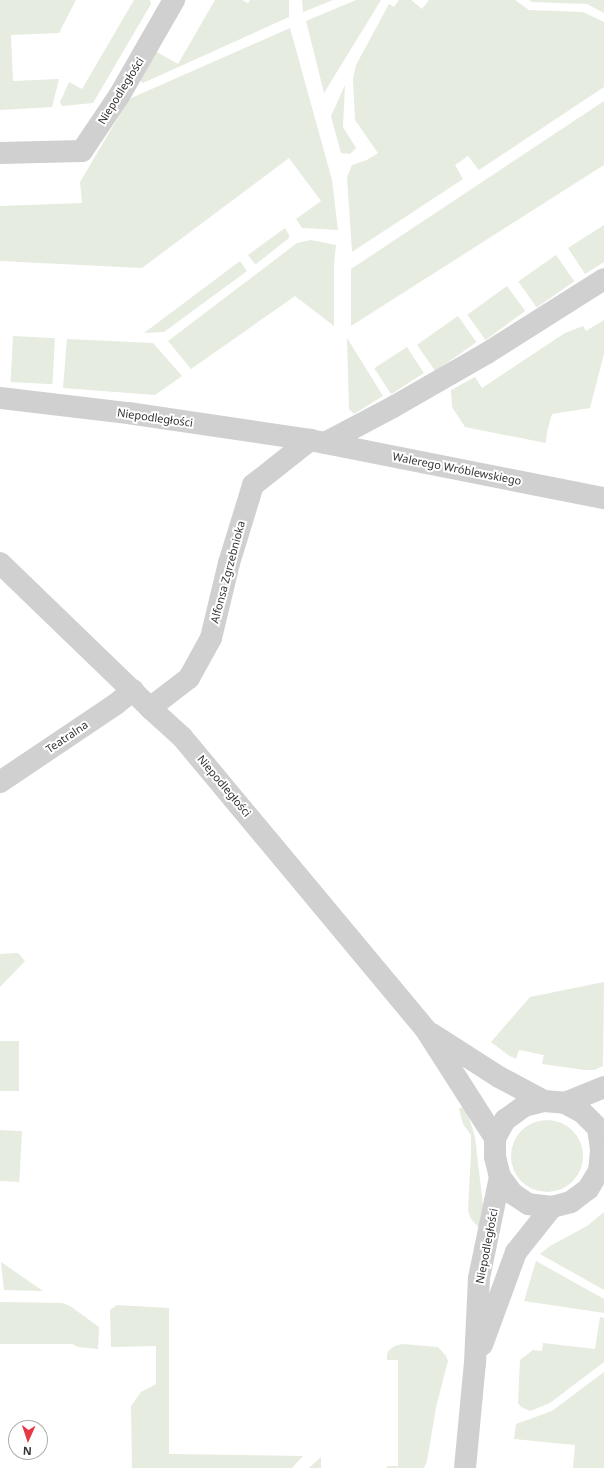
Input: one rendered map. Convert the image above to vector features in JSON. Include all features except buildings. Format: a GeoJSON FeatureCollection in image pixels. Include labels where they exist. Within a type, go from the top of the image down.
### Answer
{"type":"FeatureCollection","features":[{"type":"Feature","properties":{"kind":"street","name":"Niepodległości"},"geometry":{"type":"LineString","coordinates":[[0,153],[82,151],[119,96],[174,0]]}},
{"type":"Feature","properties":{"kind":"street","name":"Alfonsa Zgrzebnioka"},"geometry":{"type":"LineString","coordinates":[[150,708],[189,678],[212,638],[229,563],[253,484],[318,441],[430,385],[488,353],[604,279]]}},
{"type":"Feature","properties":{"kind":"street","name":"Niepodległości"},"geometry":{"type":"LineString","coordinates":[[0,398],[128,413],[318,441]]}},
{"type":"Feature","properties":{"kind":"street","name":"Walerego Wróblewskiego"},"geometry":{"type":"LineString","coordinates":[[318,441],[604,498]]}},
{"type":"Feature","properties":{"kind":"street","name":"Niepodległości"},"geometry":{"type":"LineString","coordinates":[[0,563],[182,737],[426,1030],[495,1138]]}},
{"type":"Feature","properties":{"kind":"street","name":"Teatralna"},"geometry":{"type":"LineString","coordinates":[[0,782],[116,704],[133,690]]}},
{"type":"Feature","properties":{"kind":"street","name":"Niepodległości"},"geometry":{"type":"LineString","coordinates":[[426,1030],[499,1077],[554,1102]]}},
{"type":"Feature","properties":{"kind":"street"},"geometry":{"type":"LineString","coordinates":[[554,1102],[582,1112],[598,1128],[603,1148],[599,1171],[588,1189],[571,1202],[552,1208],[528,1204],[513,1194],[500,1177],[495,1157],[495,1138],[505,1120],[524,1106],[554,1102],[604,1087]]}},
{"type":"Feature","properties":{"kind":"street","name":"Niepodległości"},"geometry":{"type":"LineString","coordinates":[[465,1468],[475,1363],[479,1278],[500,1177]]}},
{"type":"Feature","properties":{"kind":"street","name":"Niepodległości"},"geometry":{"type":"LineString","coordinates":[[475,1363],[516,1252],[552,1208]]}},
{"type":"Feature","properties":{"kind":"shaded area"},"geometry":{"type":"Polygon","coordinates":[[[0,0],[76,0],[59,33],[11,35],[13,81],[59,79],[52,107],[0,110],[0,0]]]}},
{"type":"Feature","properties":{"kind":"shaded area"},"geometry":{"type":"Polygon","coordinates":[[[134,0],[150,0],[151,4],[93,103],[62,106],[60,102],[69,82],[82,89],[134,0]]]}},
{"type":"Feature","properties":{"kind":"shaded area"},"geometry":{"type":"Polygon","coordinates":[[[215,0],[242,0],[248,3],[250,0],[289,0],[289,17],[143,83],[139,80],[155,51],[178,64],[215,0]]]}},
{"type":"Feature","properties":{"kind":"shaded area"},"geometry":{"type":"Polygon","coordinates":[[[302,0],[333,0],[303,12],[302,0]]]}},
{"type":"Feature","properties":{"kind":"shaded area"},"geometry":{"type":"Polygon","coordinates":[[[356,0],[381,0],[324,93],[306,21],[356,0]]]}},
{"type":"Feature","properties":{"kind":"shaded area"},"geometry":{"type":"Polygon","coordinates":[[[399,0],[411,0],[422,9],[429,0],[515,0],[529,10],[583,12],[604,22],[604,87],[479,170],[468,156],[455,165],[463,179],[352,252],[347,177],[352,165],[367,160],[378,153],[355,120],[353,79],[356,65],[389,4],[394,7],[399,0]]]}},
{"type":"Feature","properties":{"kind":"shaded area"},"geometry":{"type":"Polygon","coordinates":[[[529,0],[604,0],[604,13],[587,4],[532,2],[529,0]]]}},
{"type":"Feature","properties":{"kind":"shaded area"},"geometry":{"type":"Polygon","coordinates":[[[290,28],[332,180],[338,230],[302,228],[296,219],[321,201],[289,158],[142,268],[0,261],[0,206],[82,203],[80,182],[129,99],[290,28]]]}},
{"type":"Feature","properties":{"kind":"shaded area"},"geometry":{"type":"Polygon","coordinates":[[[345,85],[343,127],[356,148],[350,154],[341,153],[331,116],[345,85]]]}},
{"type":"Feature","properties":{"kind":"shaded area"},"geometry":{"type":"Polygon","coordinates":[[[604,101],[604,165],[351,326],[351,269],[604,101]]]}},
{"type":"Feature","properties":{"kind":"shaded area"},"geometry":{"type":"Polygon","coordinates":[[[604,225],[604,262],[585,274],[568,248],[604,225]]]}},
{"type":"Feature","properties":{"kind":"shaded area"},"geometry":{"type":"Polygon","coordinates":[[[285,228],[289,238],[256,264],[254,263],[248,255],[285,228]]]}},
{"type":"Feature","properties":{"kind":"shaded area"},"geometry":{"type":"Polygon","coordinates":[[[311,240],[336,245],[334,264],[334,326],[295,296],[191,369],[168,341],[297,243],[311,240]]]}},
{"type":"Feature","properties":{"kind":"shaded area"},"geometry":{"type":"Polygon","coordinates":[[[556,255],[574,281],[537,308],[518,281],[556,255]]]}},
{"type":"Feature","properties":{"kind":"shaded area"},"geometry":{"type":"Polygon","coordinates":[[[240,261],[247,271],[164,332],[144,333],[240,261]]]}},
{"type":"Feature","properties":{"kind":"shaded area"},"geometry":{"type":"Polygon","coordinates":[[[507,286],[525,311],[486,340],[467,315],[507,286]]]}},
{"type":"Feature","properties":{"kind":"shaded area"},"geometry":{"type":"Polygon","coordinates":[[[458,316],[476,342],[435,371],[417,345],[458,316]]]}},
{"type":"Feature","properties":{"kind":"shaded area"},"geometry":{"type":"Polygon","coordinates":[[[604,320],[604,354],[590,408],[552,414],[547,432],[546,443],[465,427],[452,407],[451,390],[475,377],[482,388],[565,333],[583,326],[586,331],[604,320]]]}},
{"type":"Feature","properties":{"kind":"shaded area"},"geometry":{"type":"Polygon","coordinates":[[[13,336],[55,338],[53,384],[11,382],[13,336]]]}},
{"type":"Feature","properties":{"kind":"shaded area"},"geometry":{"type":"Polygon","coordinates":[[[347,338],[383,396],[354,414],[349,409],[347,338]]]}},
{"type":"Feature","properties":{"kind":"shaded area"},"geometry":{"type":"Polygon","coordinates":[[[67,339],[153,343],[182,376],[155,395],[63,388],[67,339]]]}},
{"type":"Feature","properties":{"kind":"shaded area"},"geometry":{"type":"Polygon","coordinates":[[[407,347],[424,373],[391,394],[374,368],[407,347]]]}},
{"type":"Feature","properties":{"kind":"shaded area"},"geometry":{"type":"Polygon","coordinates":[[[18,953],[25,961],[0,987],[0,954],[18,953]]]}},
{"type":"Feature","properties":{"kind":"shaded area"},"geometry":{"type":"Polygon","coordinates":[[[604,982],[603,1066],[594,1070],[585,1070],[542,1064],[544,1055],[519,1050],[516,1059],[491,1042],[530,997],[604,982]]]}},
{"type":"Feature","properties":{"kind":"shaded area"},"geometry":{"type":"Polygon","coordinates":[[[0,1041],[19,1041],[19,1091],[0,1091],[0,1041]]]}},
{"type":"Feature","properties":{"kind":"shaded area"},"geometry":{"type":"Polygon","coordinates":[[[465,1105],[475,1137],[483,1205],[481,1230],[471,1219],[468,1211],[471,1135],[463,1124],[459,1109],[465,1105]]]}},
{"type":"Feature","properties":{"kind":"shaded area"},"geometry":{"type":"Polygon","coordinates":[[[540,1120],[554,1120],[561,1122],[573,1130],[581,1142],[583,1156],[581,1170],[573,1182],[561,1190],[554,1192],[540,1192],[533,1190],[521,1182],[513,1170],[511,1163],[511,1149],[513,1142],[521,1130],[533,1122],[540,1120]]]}},
{"type":"Feature","properties":{"kind":"shaded area"},"geometry":{"type":"Polygon","coordinates":[[[0,1130],[22,1131],[19,1182],[0,1181],[0,1130]]]}},
{"type":"Feature","properties":{"kind":"shaded area"},"geometry":{"type":"Polygon","coordinates":[[[604,1212],[604,1290],[540,1254],[550,1246],[587,1226],[604,1212]]]}},
{"type":"Feature","properties":{"kind":"shaded area"},"geometry":{"type":"Polygon","coordinates":[[[536,1261],[604,1299],[604,1313],[524,1301],[536,1261]]]}},
{"type":"Feature","properties":{"kind":"shaded area"},"geometry":{"type":"Polygon","coordinates":[[[1,1262],[43,1291],[4,1290],[1,1262]]]}},
{"type":"Feature","properties":{"kind":"shaded area"},"geometry":{"type":"Polygon","coordinates":[[[0,1302],[62,1303],[70,1306],[99,1327],[98,1349],[78,1347],[72,1344],[0,1344],[0,1302]]]}},
{"type":"Feature","properties":{"kind":"shaded area"},"geometry":{"type":"Polygon","coordinates":[[[117,1305],[169,1308],[169,1454],[303,1456],[292,1468],[132,1468],[131,1406],[141,1392],[156,1384],[156,1346],[111,1347],[110,1310],[117,1305]]]}},
{"type":"Feature","properties":{"kind":"shaded area"},"geometry":{"type":"Polygon","coordinates":[[[600,1317],[604,1318],[604,1362],[550,1403],[530,1411],[521,1407],[518,1403],[520,1360],[533,1350],[542,1351],[543,1343],[595,1349],[600,1317]]]}},
{"type":"Feature","properties":{"kind":"shaded area"},"geometry":{"type":"Polygon","coordinates":[[[402,1344],[438,1347],[446,1356],[448,1361],[436,1407],[427,1461],[424,1468],[387,1468],[387,1466],[398,1466],[398,1360],[387,1360],[387,1354],[389,1350],[395,1346],[402,1344]]]}},
{"type":"Feature","properties":{"kind":"shaded area"},"geometry":{"type":"Polygon","coordinates":[[[604,1372],[604,1468],[573,1468],[575,1445],[514,1439],[516,1424],[552,1411],[604,1372]]]}},
{"type":"Feature","properties":{"kind":"shaded area"},"geometry":{"type":"Polygon","coordinates":[[[321,1457],[321,1468],[309,1468],[321,1457]]]}}]}
